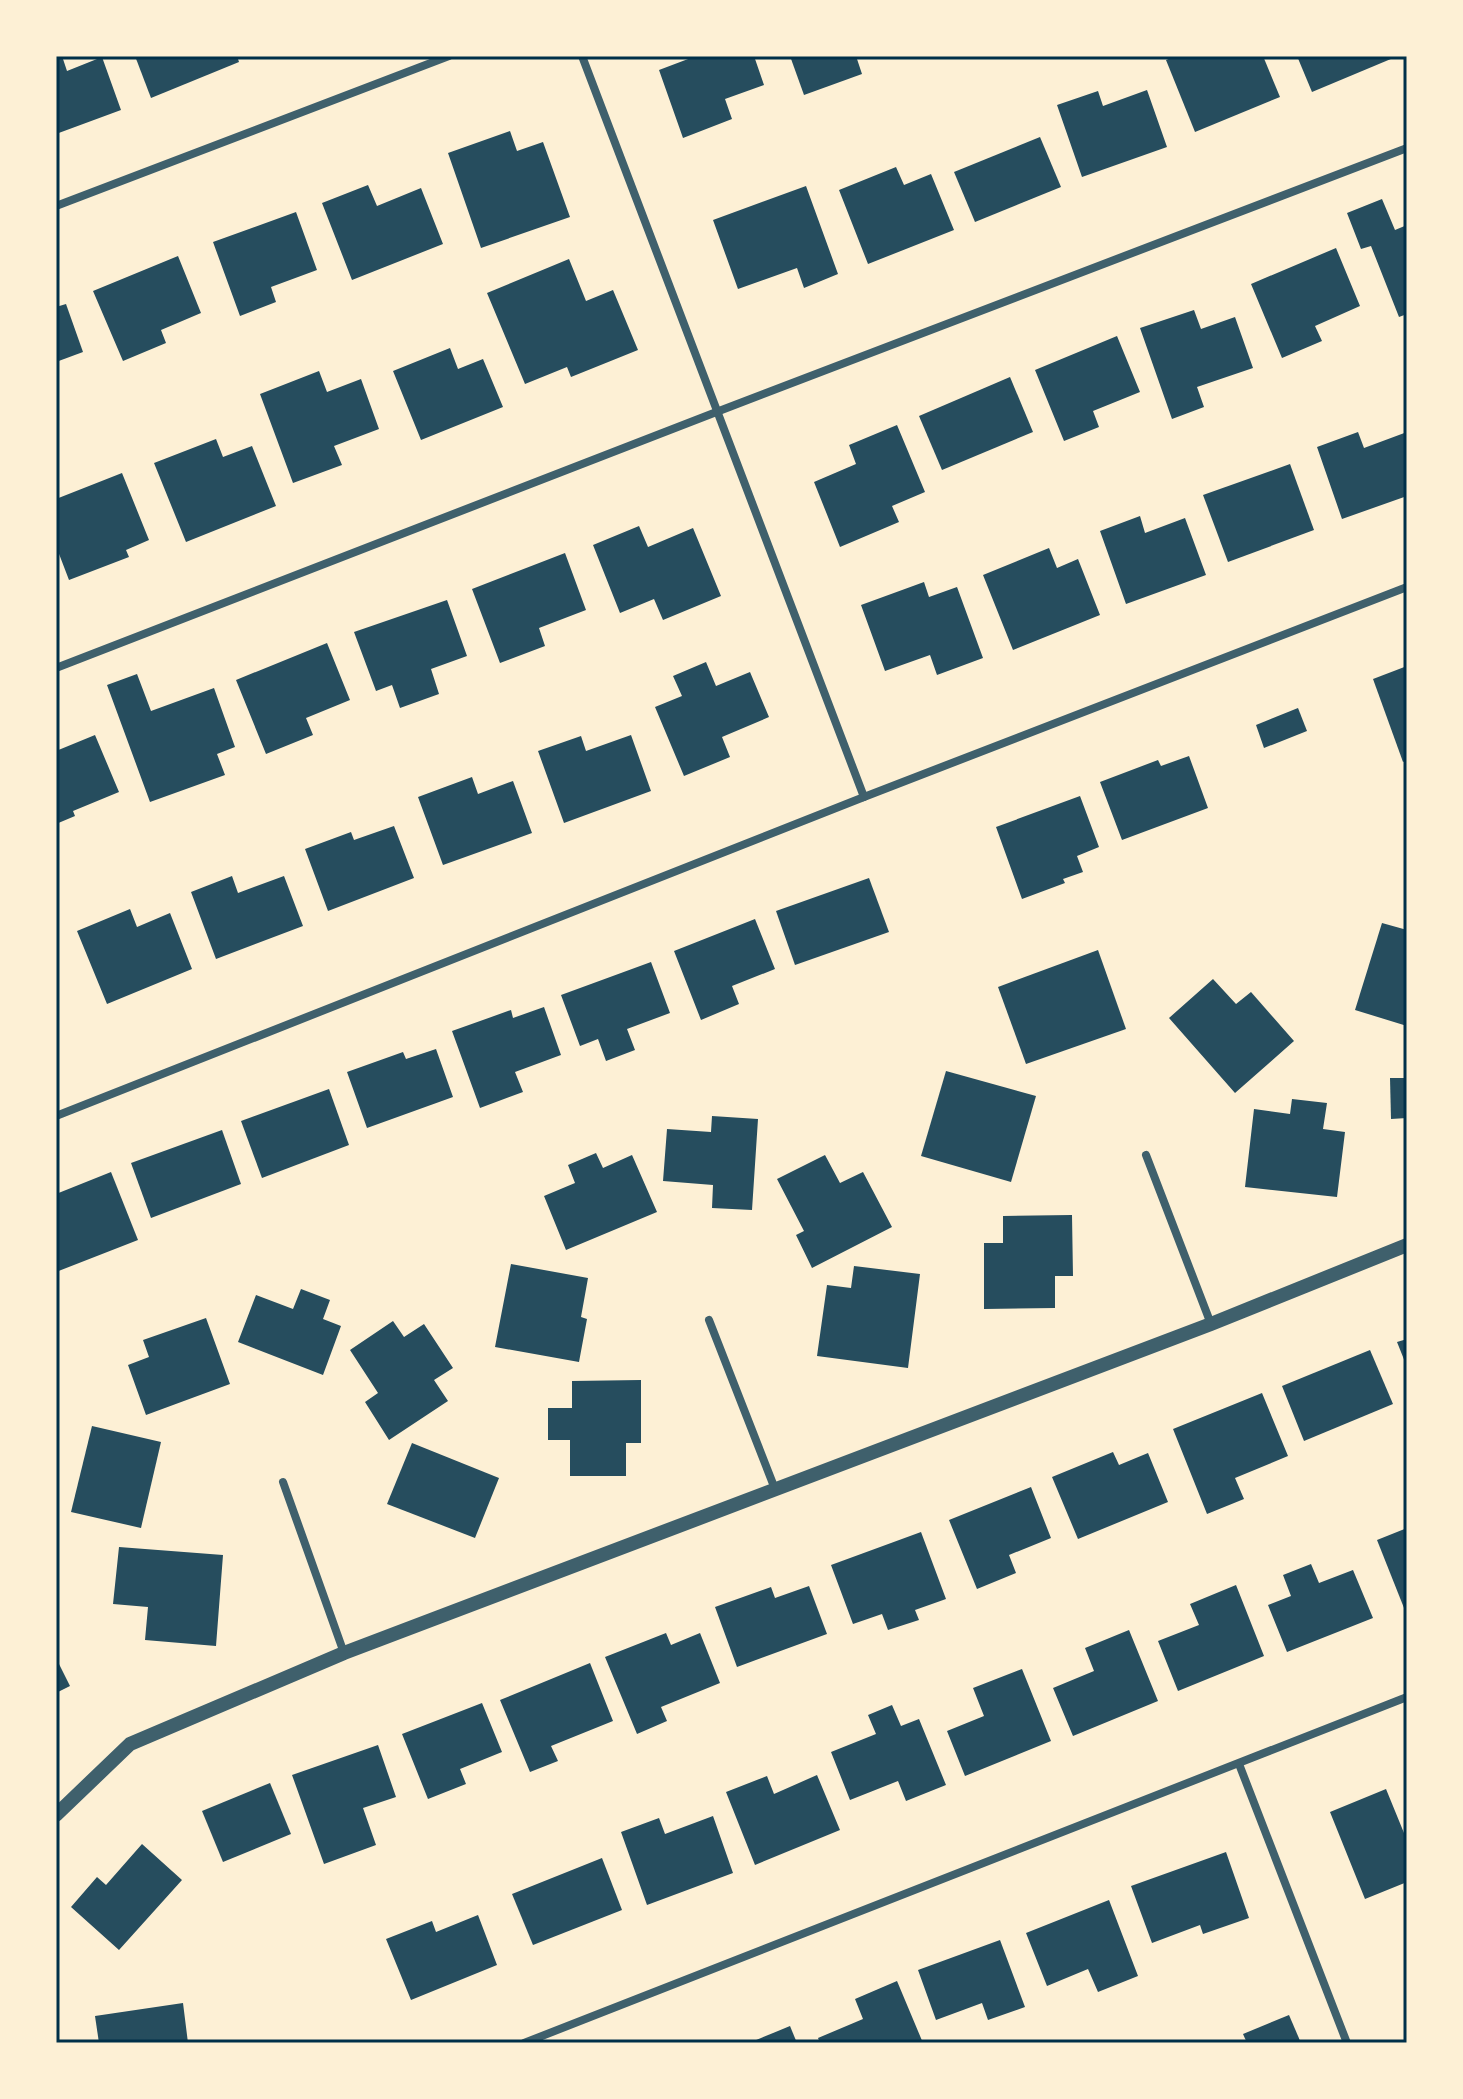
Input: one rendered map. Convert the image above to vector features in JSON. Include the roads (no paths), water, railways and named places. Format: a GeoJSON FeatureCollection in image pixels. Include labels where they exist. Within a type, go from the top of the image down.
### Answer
{"type":"FeatureCollection","features":[{"type":"Feature","properties":{"kind":"street"},"geometry":{"type":"LineString","coordinates":[[56,206],[449,56]]}},
{"type":"Feature","properties":{"kind":"street"},"geometry":{"type":"LineString","coordinates":[[582,56],[864,797]]}},
{"type":"Feature","properties":{"kind":"street"},"geometry":{"type":"LineString","coordinates":[[56,668],[1407,148]]}},
{"type":"Feature","properties":{"kind":"street"},"geometry":{"type":"LineString","coordinates":[[56,1116],[864,797],[1407,587]]}},
{"type":"Feature","properties":{"kind":"street"},"geometry":{"type":"LineString","coordinates":[[1146,1155],[1211,1324]]}},
{"type":"Feature","properties":{"kind":"street"},"geometry":{"type":"LineString","coordinates":[[56,1815],[130,1744],[344,1653],[1211,1324],[1407,1245]]}},
{"type":"Feature","properties":{"kind":"street"},"geometry":{"type":"LineString","coordinates":[[709,1320],[775,1489]]}},
{"type":"Feature","properties":{"kind":"street"},"geometry":{"type":"LineString","coordinates":[[283,1482],[344,1653]]}},
{"type":"Feature","properties":{"kind":"street"},"geometry":{"type":"LineString","coordinates":[[524,2043],[1407,1697]]}},
{"type":"Feature","properties":{"kind":"street"},"geometry":{"type":"LineString","coordinates":[[1239,1764],[1347,2043]]}}]}
